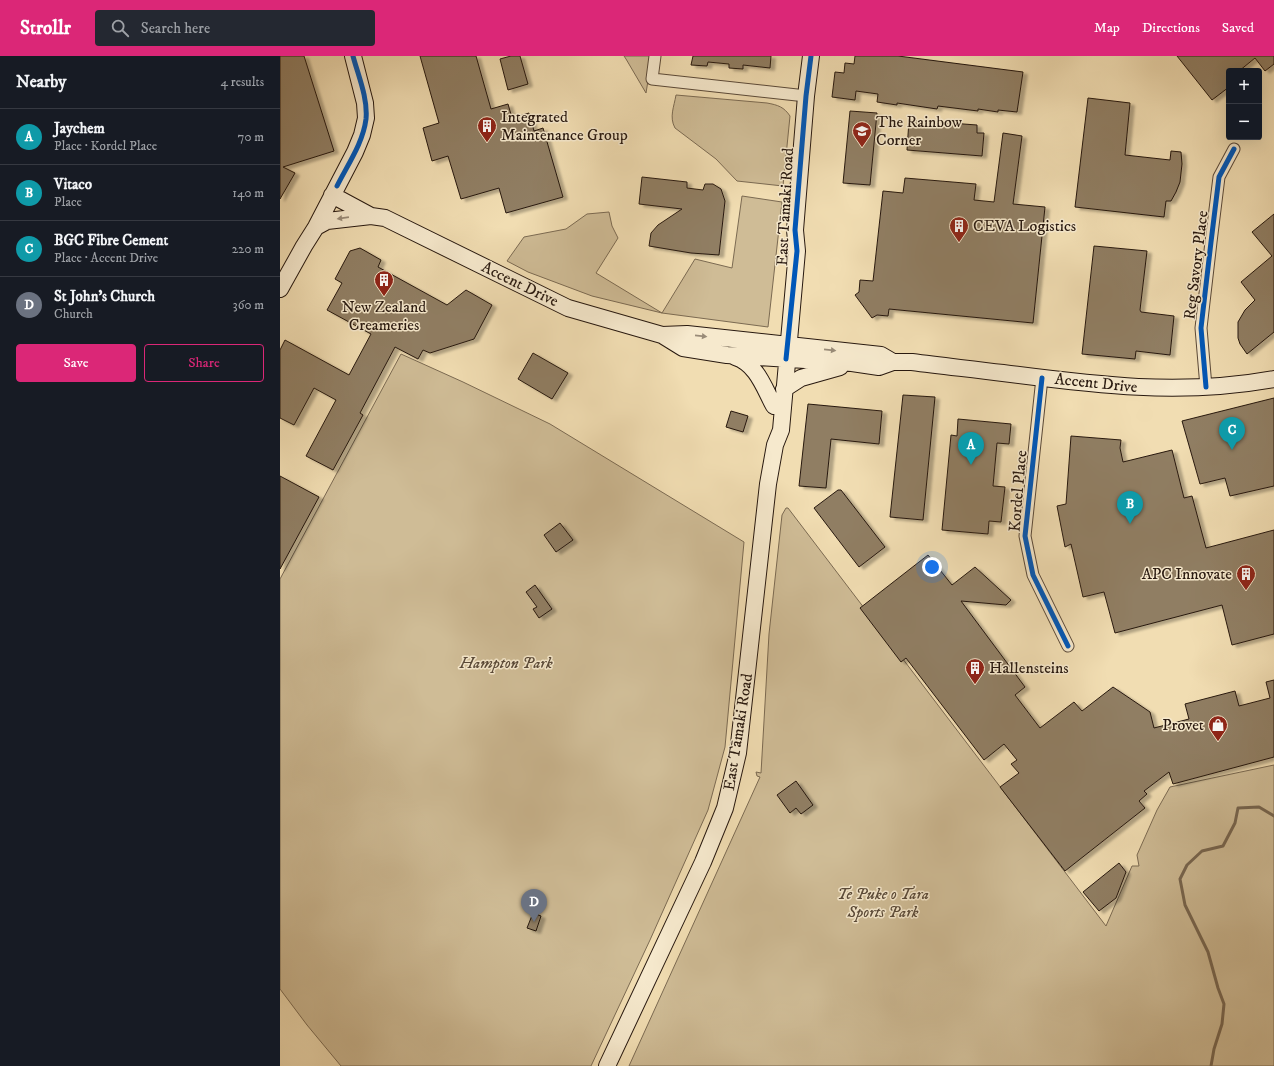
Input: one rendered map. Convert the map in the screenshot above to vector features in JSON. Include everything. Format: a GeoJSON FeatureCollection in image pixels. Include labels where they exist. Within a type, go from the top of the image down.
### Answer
{"type":"FeatureCollection","features":[{"type":"Feature","properties":{"kind":"main road"},"geometry":{"type":"LineString","coordinates":[[280,289],[316,227],[355,152],[362,135],[366,118],[362,89],[353,56]]}},
{"type":"Feature","properties":{"kind":"main road","name":"East Tāmaki Road"},"geometry":{"type":"LineString","coordinates":[[775,445],[772,429],[781,352],[788,250],[795,230],[806,96],[811,56]]}},
{"type":"Feature","properties":{"kind":"main road","name":"Accent Drive"},"geometry":{"type":"LineString","coordinates":[[335,191],[378,217],[568,308],[662,335],[683,348],[727,355],[781,352],[881,355],[894,362]]}},
{"type":"Feature","properties":{"kind":"main road"},"geometry":{"type":"LineString","coordinates":[[316,227],[327,221],[378,217]]}},
{"type":"Feature","properties":{"kind":"main road","name":"Accent Drive"},"geometry":{"type":"LineString","coordinates":[[662,335],[687,334],[781,352],[879,367],[894,362],[912,362],[1120,387],[1206,387],[1248,384],[1274,379]]}},
{"type":"Feature","properties":{"kind":"main road","name":"East Tāmaki Road"},"geometry":{"type":"LineString","coordinates":[[607,1066],[703,862],[725,808],[738,753],[768,484],[775,445],[781,430],[784,390],[781,352]]}},
{"type":"Feature","properties":{"kind":"main road"},"geometry":{"type":"LineString","coordinates":[[727,355],[739,358],[754,368],[774,406]]}},
{"type":"Feature","properties":{"kind":"main road"},"geometry":{"type":"LineString","coordinates":[[784,390],[801,378],[852,363]]}},
{"type":"Feature","properties":{"kind":"street"},"geometry":{"type":"LineString","coordinates":[[655,56],[652,79],[806,96]]}},
{"type":"Feature","properties":{"kind":"street","name":"Reg Savory Place"},"geometry":{"type":"LineString","coordinates":[[1206,387],[1201,328],[1211,242],[1219,177],[1234,149]]}},
{"type":"Feature","properties":{"kind":"street","name":"Kordel Place"},"geometry":{"type":"LineString","coordinates":[[1042,378],[1025,536],[1033,575],[1068,646]]}},
{"type":"Feature","properties":{"kind":"green space"},"geometry":{"type":"Polygon","coordinates":[[[624,56],[652,56],[646,93],[626,59],[624,56]]]}},
{"type":"Feature","properties":{"kind":"green space"},"geometry":{"type":"Polygon","coordinates":[[[676,95],[767,103],[783,108],[790,116],[783,186],[737,181],[716,159],[675,128],[672,116],[676,95]]]}},
{"type":"Feature","properties":{"kind":"green space"},"geometry":{"type":"Polygon","coordinates":[[[742,196],[782,202],[768,327],[662,313],[695,259],[732,268],[742,196]]]}},
{"type":"Feature","properties":{"kind":"green space"},"geometry":{"type":"Polygon","coordinates":[[[609,212],[612,226],[618,238],[596,273],[662,313],[592,296],[528,272],[507,261],[524,237],[566,229],[587,214],[609,212]]]}},
{"type":"Feature","properties":{"kind":"green space","name":"Hampton Park"},"geometry":{"type":"Polygon","coordinates":[[[401,354],[550,424],[744,542],[725,747],[708,810],[650,940],[591,1066],[341,1066],[280,989],[280,579],[401,354]]]}},
{"type":"Feature","properties":{"kind":"green space","name":"Te Puke o Tara Sports Park"},"geometry":{"type":"Polygon","coordinates":[[[786,508],[788,508],[1106,926],[1132,866],[1139,866],[1137,855],[1157,810],[1170,787],[1274,765],[1274,1066],[629,1066],[760,777],[757,776],[756,772],[761,773],[769,634],[782,515],[786,508]]]}},
{"type":"Feature","properties":{"kind":"building"},"geometry":{"type":"Polygon","coordinates":[[[280,56],[304,56],[334,151],[283,167],[295,173],[280,199],[280,56]]]}},
{"type":"Feature","properties":{"kind":"building","name":"Integrated Maintenance Group"},"geometry":{"type":"Polygon","coordinates":[[[420,56],[476,56],[491,109],[508,104],[512,118],[529,113],[534,131],[543,128],[563,197],[506,213],[499,188],[461,199],[448,156],[432,161],[423,128],[439,123],[420,56]]]}},
{"type":"Feature","properties":{"kind":"building"},"geometry":{"type":"Polygon","coordinates":[[[511,56],[520,56],[528,84],[508,90],[500,59],[511,56]]]}},
{"type":"Feature","properties":{"kind":"building"},"geometry":{"type":"Polygon","coordinates":[[[693,56],[771,56],[770,68],[743,65],[743,69],[729,68],[729,64],[708,62],[707,66],[691,65],[693,56]]]}},
{"type":"Feature","properties":{"kind":"building"},"geometry":{"type":"Polygon","coordinates":[[[855,56],[898,56],[1023,72],[1017,112],[998,110],[998,112],[978,109],[978,111],[938,106],[937,109],[897,103],[897,105],[877,102],[878,94],[856,91],[855,100],[832,97],[835,72],[844,73],[845,63],[854,64],[855,56]]]}},
{"type":"Feature","properties":{"kind":"building"},"geometry":{"type":"Polygon","coordinates":[[[1177,56],[1274,56],[1274,64],[1265,71],[1255,58],[1243,68],[1226,68],[1226,89],[1212,100],[1177,56]]]}},
{"type":"Feature","properties":{"kind":"building"},"geometry":{"type":"Polygon","coordinates":[[[1088,98],[1130,103],[1125,155],[1170,160],[1171,151],[1181,152],[1182,164],[1180,182],[1171,201],[1166,201],[1164,217],[1075,207],[1088,98]]]}},
{"type":"Feature","properties":{"kind":"building"},"geometry":{"type":"Polygon","coordinates":[[[850,111],[877,113],[870,185],[843,183],[850,111]]]}},
{"type":"Feature","properties":{"kind":"building"},"geometry":{"type":"Polygon","coordinates":[[[909,120],[977,125],[977,133],[984,133],[982,156],[907,150],[909,120]]]}},
{"type":"Feature","properties":{"kind":"building","name":"CEVA Logistics"},"geometry":{"type":"Polygon","coordinates":[[[1003,133],[1022,136],[1013,204],[1045,207],[1033,323],[889,309],[888,316],[877,315],[872,318],[855,295],[859,292],[860,280],[873,281],[883,191],[903,193],[905,178],[976,184],[974,200],[994,202],[1003,133]]]}},
{"type":"Feature","properties":{"kind":"building"},"geometry":{"type":"Polygon","coordinates":[[[642,177],[687,182],[687,188],[703,190],[705,184],[713,184],[721,189],[725,201],[719,255],[691,253],[649,246],[651,233],[658,225],[682,209],[639,204],[642,177]]]}},
{"type":"Feature","properties":{"kind":"building"},"geometry":{"type":"Polygon","coordinates":[[[1274,214],[1274,332],[1247,354],[1238,338],[1238,322],[1245,310],[1255,300],[1241,282],[1272,256],[1252,232],[1274,214]]]}},
{"type":"Feature","properties":{"kind":"building"},"geometry":{"type":"Polygon","coordinates":[[[1094,246],[1147,251],[1140,310],[1141,312],[1174,316],[1170,355],[1136,351],[1135,359],[1082,354],[1094,246]]]}},
{"type":"Feature","properties":{"kind":"building"},"geometry":{"type":"Polygon","coordinates":[[[360,248],[381,260],[378,267],[447,305],[466,290],[492,305],[474,339],[430,353],[423,350],[418,359],[395,347],[360,413],[363,415],[333,470],[306,456],[336,400],[314,388],[294,425],[280,418],[280,350],[285,340],[349,375],[371,334],[327,310],[342,283],[335,279],[350,251],[360,248]]]}},
{"type":"Feature","properties":{"kind":"building"},"geometry":{"type":"Polygon","coordinates":[[[533,353],[568,373],[552,399],[518,379],[533,353]]]}},
{"type":"Feature","properties":{"kind":"building"},"geometry":{"type":"Polygon","coordinates":[[[903,395],[935,397],[923,520],[890,517],[903,395]]]}},
{"type":"Feature","properties":{"kind":"building"},"geometry":{"type":"Polygon","coordinates":[[[1274,398],[1274,486],[1230,496],[1225,478],[1200,484],[1182,421],[1274,398]]]}},
{"type":"Feature","properties":{"kind":"building"},"geometry":{"type":"Polygon","coordinates":[[[808,404],[882,411],[879,444],[831,439],[826,488],[799,486],[808,404]]]}},
{"type":"Feature","properties":{"kind":"building"},"geometry":{"type":"Polygon","coordinates":[[[731,411],[748,416],[743,432],[726,427],[731,411]]]}},
{"type":"Feature","properties":{"kind":"building"},"geometry":{"type":"Polygon","coordinates":[[[958,419],[1011,424],[1009,444],[997,443],[993,486],[1005,487],[1001,522],[989,521],[988,534],[942,530],[951,435],[957,436],[958,419]]]}},
{"type":"Feature","properties":{"kind":"building"},"geometry":{"type":"Polygon","coordinates":[[[1071,436],[1121,440],[1120,448],[1123,462],[1172,450],[1184,498],[1192,496],[1206,548],[1274,530],[1274,634],[1232,645],[1222,605],[1115,633],[1104,592],[1083,597],[1071,544],[1065,547],[1057,506],[1066,504],[1071,436]]]}},
{"type":"Feature","properties":{"kind":"building"},"geometry":{"type":"Polygon","coordinates":[[[280,476],[319,497],[280,569],[280,476]]]}},
{"type":"Feature","properties":{"kind":"building"},"geometry":{"type":"Polygon","coordinates":[[[838,490],[841,490],[885,547],[859,567],[814,508],[838,490]]]}},
{"type":"Feature","properties":{"kind":"building"},"geometry":{"type":"Polygon","coordinates":[[[560,523],[573,540],[556,552],[544,535],[560,523]]]}},
{"type":"Feature","properties":{"kind":"building"},"geometry":{"type":"Polygon","coordinates":[[[928,555],[952,585],[975,567],[1011,600],[1006,605],[961,601],[1025,687],[1015,695],[1040,728],[1074,702],[1082,711],[1113,687],[1150,712],[1154,728],[1189,719],[1185,704],[1235,691],[1239,706],[1270,698],[1266,682],[1274,680],[1274,757],[1173,784],[1169,772],[1144,791],[1147,794],[1139,801],[1145,808],[1065,871],[1000,787],[1019,773],[1011,764],[1017,760],[1004,744],[984,760],[906,658],[901,662],[860,608],[928,555]]]}},
{"type":"Feature","properties":{"kind":"building"},"geometry":{"type":"Polygon","coordinates":[[[535,585],[552,609],[539,618],[533,609],[537,607],[526,592],[535,585]]]}},
{"type":"Feature","properties":{"kind":"building"},"geometry":{"type":"Polygon","coordinates":[[[796,781],[813,805],[801,814],[796,808],[790,813],[777,795],[796,781]]]}},
{"type":"Feature","properties":{"kind":"building"},"geometry":{"type":"Polygon","coordinates":[[[1119,863],[1126,872],[1116,898],[1099,911],[1083,892],[1119,863]]]}},
{"type":"Feature","properties":{"kind":"building"},"geometry":{"type":"Polygon","coordinates":[[[533,913],[541,916],[536,931],[527,928],[533,913]]]}},
{"type":"Feature","properties":{"kind":"waterway"},"geometry":{"type":"LineString","coordinates":[[1211,1066],[1214,1049],[1222,1024],[1224,1004],[1208,952],[1185,905],[1180,879],[1187,865],[1202,851],[1223,846],[1235,823],[1238,808],[1259,807],[1274,816]]}},
{"type":"Feature","properties":{"kind":"cycle path"},"geometry":{"type":"LineString","coordinates":[[337,186],[362,136],[366,119],[366,103],[353,56]]}},
{"type":"Feature","properties":{"kind":"cycle path"},"geometry":{"type":"LineString","coordinates":[[786,359],[797,251],[795,230],[806,96],[811,56]]}},
{"type":"Feature","properties":{"kind":"cycle path"},"geometry":{"type":"LineString","coordinates":[[1206,387],[1201,328],[1211,242],[1219,177],[1234,149]]}},
{"type":"Feature","properties":{"kind":"cycle path"},"geometry":{"type":"LineString","coordinates":[[1042,378],[1025,536],[1033,575],[1068,646]]}},
{"type":"Feature","properties":{"kind":"place","name":"Integrated Maintenance Group"},"geometry":{"type":"Point","coordinates":[487,143]}},
{"type":"Feature","properties":{"kind":"place","name":"The Rainbow Corner"},"geometry":{"type":"Point","coordinates":[862,148]}},
{"type":"Feature","properties":{"kind":"place","name":"CEVA Logistics"},"geometry":{"type":"Point","coordinates":[959,243]}},
{"type":"Feature","properties":{"kind":"place","name":"New Zealand Creameries"},"geometry":{"type":"Point","coordinates":[384,297]}},
{"type":"Feature","properties":{"kind":"place","name":"BGC Fibre Cement"},"geometry":{"type":"Point","coordinates":[1232,450]}},
{"type":"Feature","properties":{"kind":"place","name":"Jaychem"},"geometry":{"type":"Point","coordinates":[971,465]}},
{"type":"Feature","properties":{"kind":"place","name":"Vitaco"},"geometry":{"type":"Point","coordinates":[1130,524]}},
{"type":"Feature","properties":{"kind":"place","name":"APC Innovate"},"geometry":{"type":"Point","coordinates":[1246,591]}},
{"type":"Feature","properties":{"kind":"place","name":"Hallensteins"},"geometry":{"type":"Point","coordinates":[975,685]}},
{"type":"Feature","properties":{"kind":"place","name":"Provet"},"geometry":{"type":"Point","coordinates":[1218,742]}},
{"type":"Feature","properties":{"kind":"place","name":"St John's Church"},"geometry":{"type":"Point","coordinates":[534,922]}}]}
